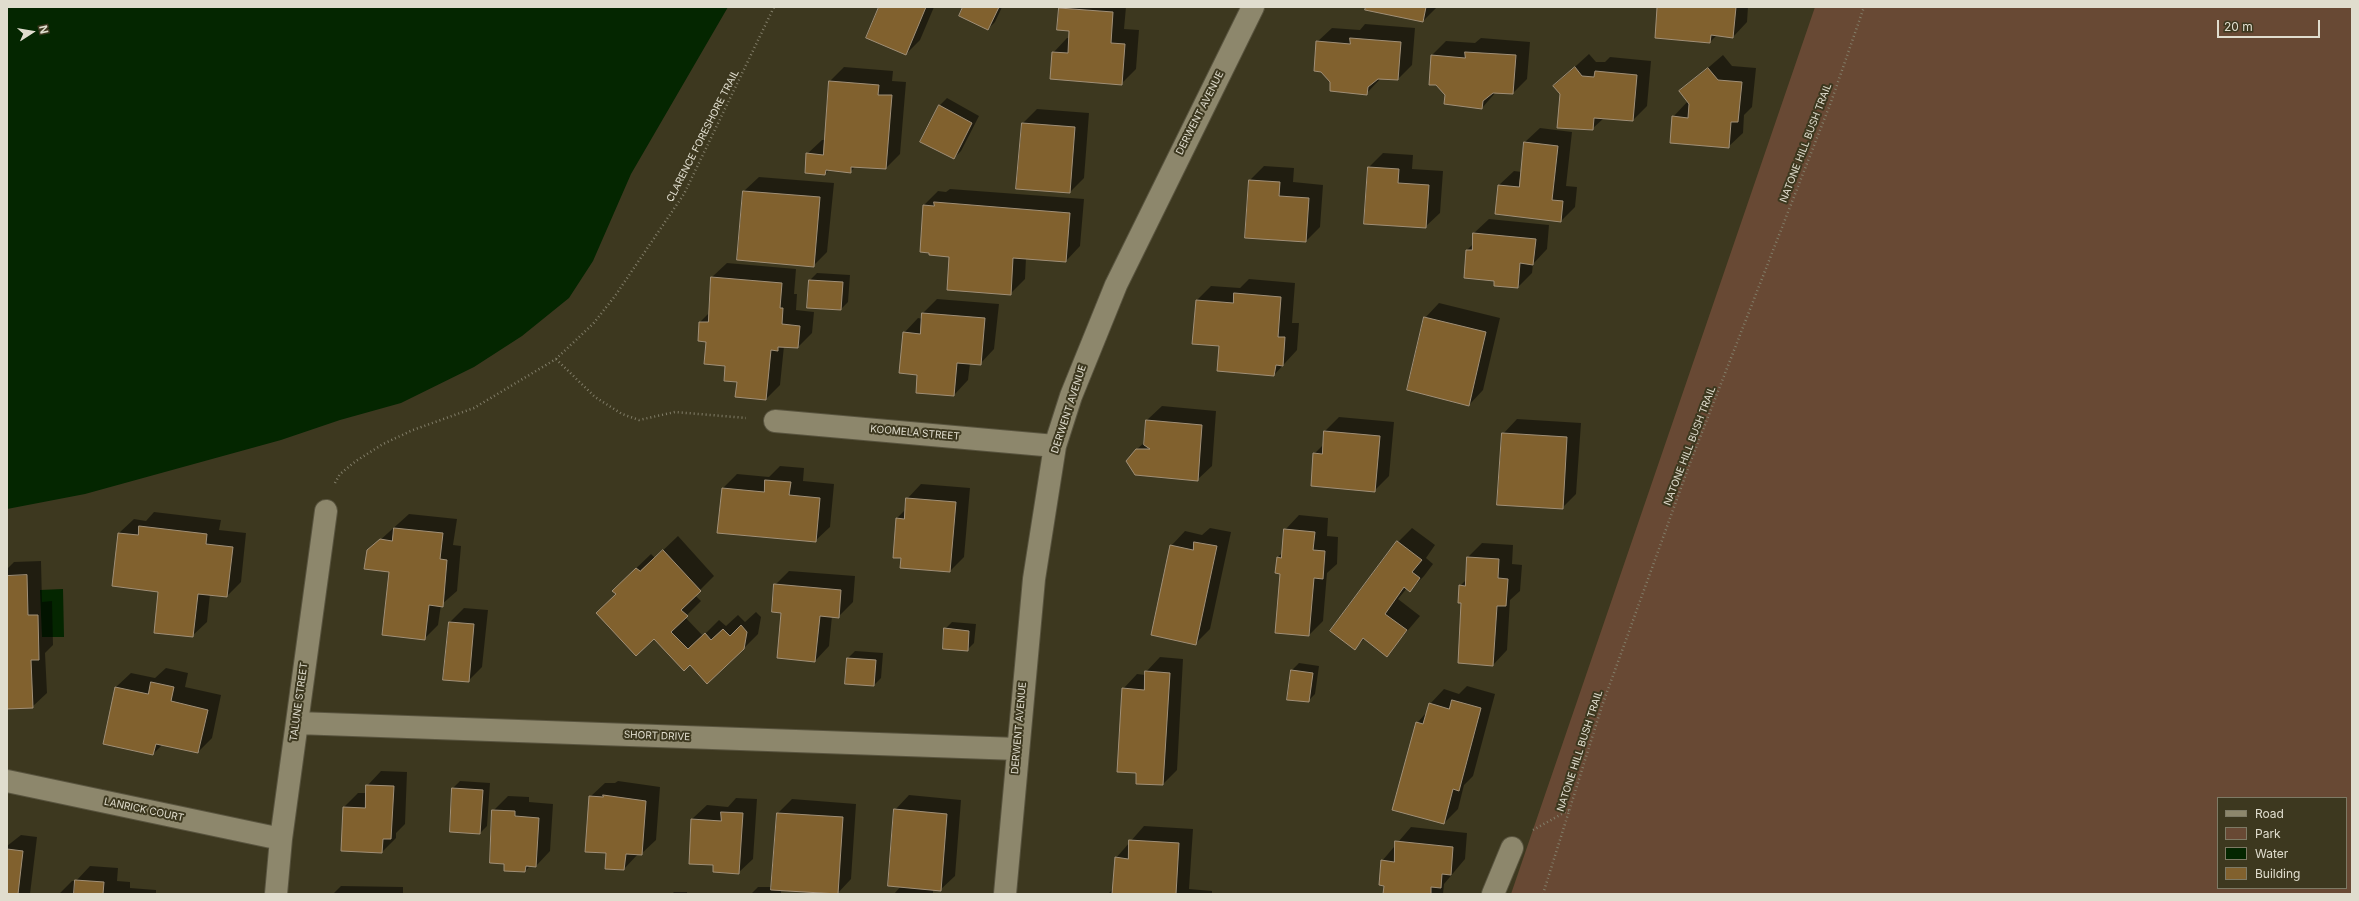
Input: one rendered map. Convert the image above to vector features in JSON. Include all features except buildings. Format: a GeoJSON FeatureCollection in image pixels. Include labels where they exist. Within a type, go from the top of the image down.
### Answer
{"type":"FeatureCollection","features":[{"type":"Feature","properties":{"kind":"street","name":"DERWENT AVENUE"},"geometry":{"type":"LineString","coordinates":[[1005,894],[1017,748],[1034,579],[1055,446],[1071,396],[1116,285],[1253,7]]}},
{"type":"Feature","properties":{"kind":"street","name":"KOOMELA STREET"},"geometry":{"type":"LineString","coordinates":[[775,421],[1055,446]]}},
{"type":"Feature","properties":{"kind":"street","name":"TALUNE STREET"},"geometry":{"type":"LineString","coordinates":[[276,894],[281,839],[296,723],[326,511]]}},
{"type":"Feature","properties":{"kind":"street","name":"SHORT DRIVE"},"geometry":{"type":"LineString","coordinates":[[296,723],[1017,748]]}},
{"type":"Feature","properties":{"kind":"street","name":"LANRICK COURT"},"geometry":{"type":"LineString","coordinates":[[7,781],[281,839]]}},
{"type":"Feature","properties":{"kind":"street"},"geometry":{"type":"LineString","coordinates":[[1493,894],[1512,848]]}},
{"type":"Feature","properties":{"kind":"path","name":"CLARENCE FORESHORE TRAIL"},"geometry":{"type":"LineString","coordinates":[[326,511],[331,490],[340,474],[356,460],[383,444],[413,430],[474,408],[556,359],[593,324],[615,296],[684,194],[774,7]]}},
{"type":"Feature","properties":{"kind":"path","name":"NATONE HILL BUSH TRAIL"},"geometry":{"type":"LineString","coordinates":[[1543,894],[1568,810],[1602,706],[1688,471],[1806,168],[1864,7]]}},
{"type":"Feature","properties":{"kind":"path"},"geometry":{"type":"LineString","coordinates":[[556,359],[595,397],[622,414],[639,420],[674,412],[775,421]]}},
{"type":"Feature","properties":{"kind":"path"},"geometry":{"type":"LineString","coordinates":[[1512,848],[1520,837],[1568,810]]}},
{"type":"Feature","properties":{"kind":"green space"},"geometry":{"type":"Polygon","coordinates":[[[1815,7],[2352,7],[2352,894],[1511,894],[1815,7]]]}},
{"type":"Feature","properties":{"kind":"water"},"geometry":{"type":"Polygon","coordinates":[[[7,7],[728,7],[631,174],[593,261],[569,298],[522,336],[474,367],[401,403],[340,420],[281,440],[85,494],[7,509],[7,7]]]}},
{"type":"Feature","properties":{"kind":"water"},"geometry":{"type":"Polygon","coordinates":[[[63,589],[64,637],[42,637],[40,590],[63,589]]]}}]}
